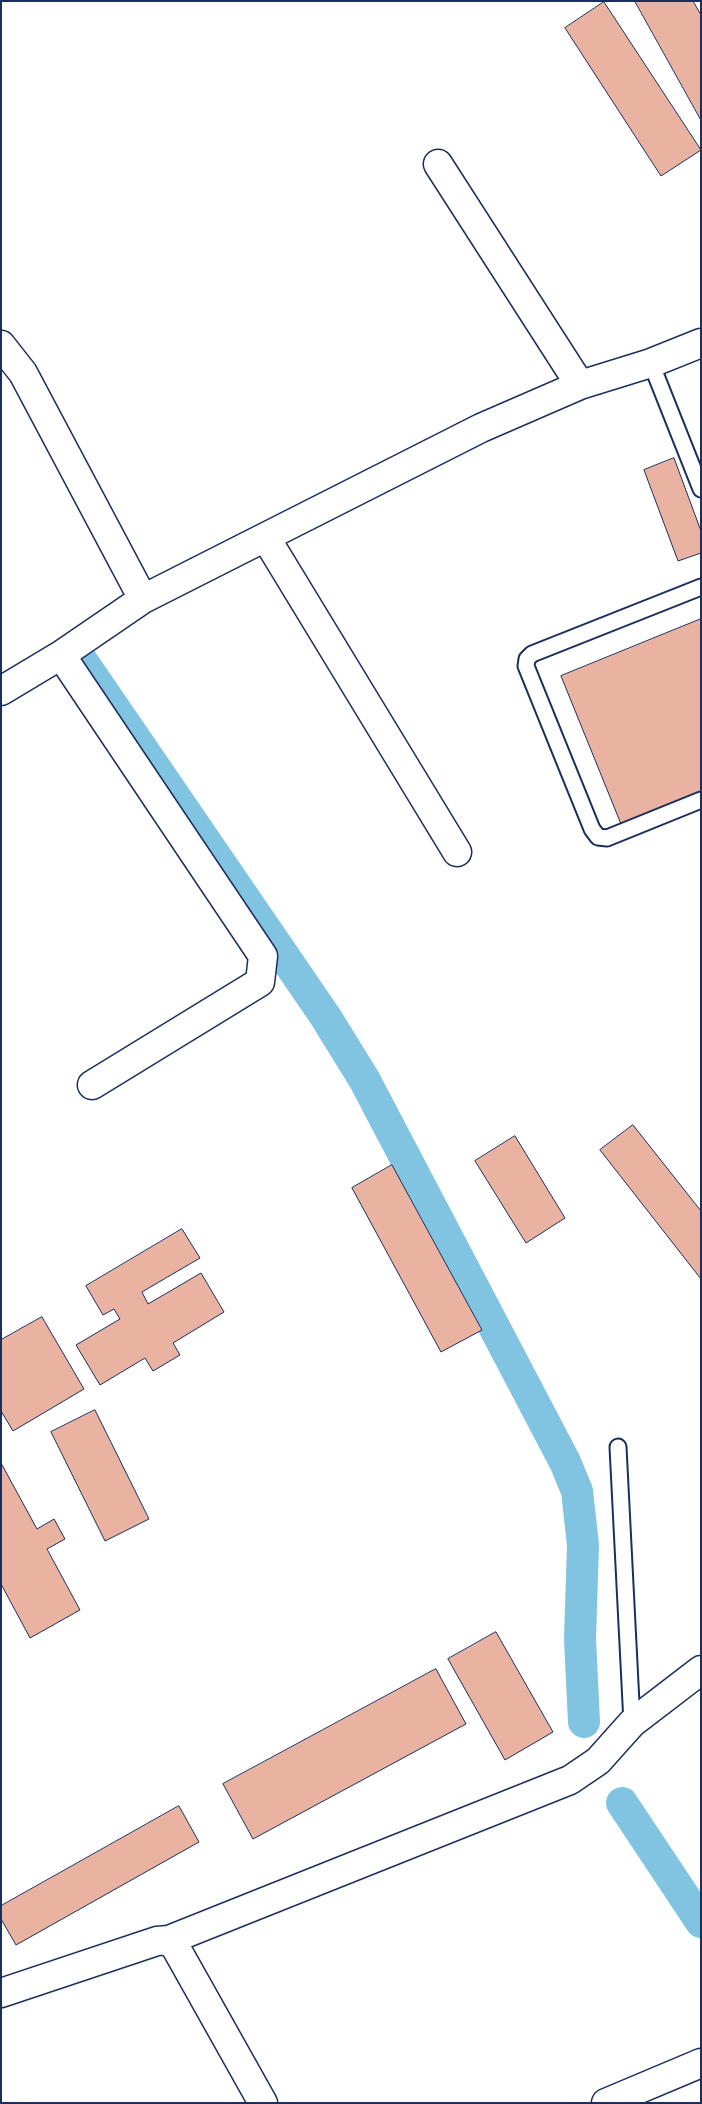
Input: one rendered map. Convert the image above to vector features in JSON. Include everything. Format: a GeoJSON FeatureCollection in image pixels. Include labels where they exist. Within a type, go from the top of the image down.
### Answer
{"type":"FeatureCollection","features":[{"type":"Feature","properties":{"kind":"street"},"geometry":{"type":"LineString","coordinates":[[438,164],[580,385]]}},
{"type":"Feature","properties":{"kind":"street"},"geometry":{"type":"LineString","coordinates":[[1,691],[61,655],[143,599],[481,428],[580,385],[651,363],[701,343]]}},
{"type":"Feature","properties":{"kind":"street"},"geometry":{"type":"LineString","coordinates":[[1,345],[23,373],[143,599]]}},
{"type":"Feature","properties":{"kind":"street"},"geometry":{"type":"LineString","coordinates":[[266,538],[457,852]]}},
{"type":"Feature","properties":{"kind":"street"},"geometry":{"type":"LineString","coordinates":[[61,655],[263,956],[260,982],[92,1085]]}},
{"type":"Feature","properties":{"kind":"street"},"geometry":{"type":"LineString","coordinates":[[1,1993],[158,1941],[169,1940],[570,1780],[598,1761],[632,1723],[701,1670]]}},
{"type":"Feature","properties":{"kind":"street"},"geometry":{"type":"LineString","coordinates":[[169,1940],[176,1948],[263,2103]]}},
{"type":"Feature","properties":{"kind":"street"},"geometry":{"type":"LineString","coordinates":[[606,2103],[701,2063]]}},
{"type":"Feature","properties":{"kind":"lane"},"geometry":{"type":"LineString","coordinates":[[651,363],[701,488]]}},
{"type":"Feature","properties":{"kind":"lane"},"geometry":{"type":"LineString","coordinates":[[701,587],[532,654],[527,659],[526,666],[592,829],[598,837],[607,838],[701,800]]}},
{"type":"Feature","properties":{"kind":"lane"},"geometry":{"type":"LineString","coordinates":[[618,1447],[632,1723]]}},
{"type":"Feature","properties":{"kind":"building"},"geometry":{"type":"Polygon","coordinates":[[[635,1],[693,1],[701,15],[701,120],[635,1]]]}},
{"type":"Feature","properties":{"kind":"building"},"geometry":{"type":"Polygon","coordinates":[[[604,2],[701,150],[661,176],[565,28],[604,2]]]}},
{"type":"Feature","properties":{"kind":"building"},"geometry":{"type":"Polygon","coordinates":[[[674,458],[701,531],[701,553],[678,561],[644,470],[674,458]]]}},
{"type":"Feature","properties":{"kind":"building"},"geometry":{"type":"Polygon","coordinates":[[[701,619],[701,792],[621,824],[561,676],[701,619]]]}},
{"type":"Feature","properties":{"kind":"building"},"geometry":{"type":"Polygon","coordinates":[[[633,1125],[701,1211],[701,1279],[600,1150],[633,1125]]]}},
{"type":"Feature","properties":{"kind":"building"},"geometry":{"type":"Polygon","coordinates":[[[515,1136],[565,1218],[526,1243],[475,1161],[515,1136]]]}},
{"type":"Feature","properties":{"kind":"building"},"geometry":{"type":"Polygon","coordinates":[[[392,1165],[482,1330],[441,1352],[352,1188],[392,1165]]]}},
{"type":"Feature","properties":{"kind":"building"},"geometry":{"type":"Polygon","coordinates":[[[182,1229],[200,1258],[142,1292],[148,1304],[201,1273],[224,1312],[173,1343],[180,1355],[153,1371],[145,1358],[100,1385],[76,1345],[120,1319],[114,1309],[103,1315],[86,1286],[182,1229]]]}},
{"type":"Feature","properties":{"kind":"building"},"geometry":{"type":"Polygon","coordinates":[[[42,1317],[84,1389],[13,1431],[1,1411],[1,1340],[42,1317]]]}},
{"type":"Feature","properties":{"kind":"building"},"geometry":{"type":"Polygon","coordinates":[[[95,1410],[149,1519],[105,1541],[51,1432],[95,1410]]]}},
{"type":"Feature","properties":{"kind":"building"},"geometry":{"type":"Polygon","coordinates":[[[1,1463],[37,1529],[54,1519],[65,1539],[47,1549],[80,1610],[30,1638],[1,1584],[1,1463]]]}},
{"type":"Feature","properties":{"kind":"building"},"geometry":{"type":"Polygon","coordinates":[[[496,1632],[553,1732],[505,1760],[448,1659],[496,1632]]]}},
{"type":"Feature","properties":{"kind":"building"},"geometry":{"type":"Polygon","coordinates":[[[436,1669],[466,1724],[253,1839],[223,1784],[436,1669]]]}},
{"type":"Feature","properties":{"kind":"building"},"geometry":{"type":"Polygon","coordinates":[[[179,1806],[199,1842],[16,1945],[1,1919],[1,1906],[179,1806]]]}},
{"type":"Feature","properties":{"kind":"waterway"},"geometry":{"type":"LineString","coordinates":[[82,661],[325,1016],[364,1079],[565,1462],[577,1491],[583,1545],[580,1639],[584,1722]]}},
{"type":"Feature","properties":{"kind":"waterway"},"geometry":{"type":"LineString","coordinates":[[622,1803],[701,1922]]}}]}
